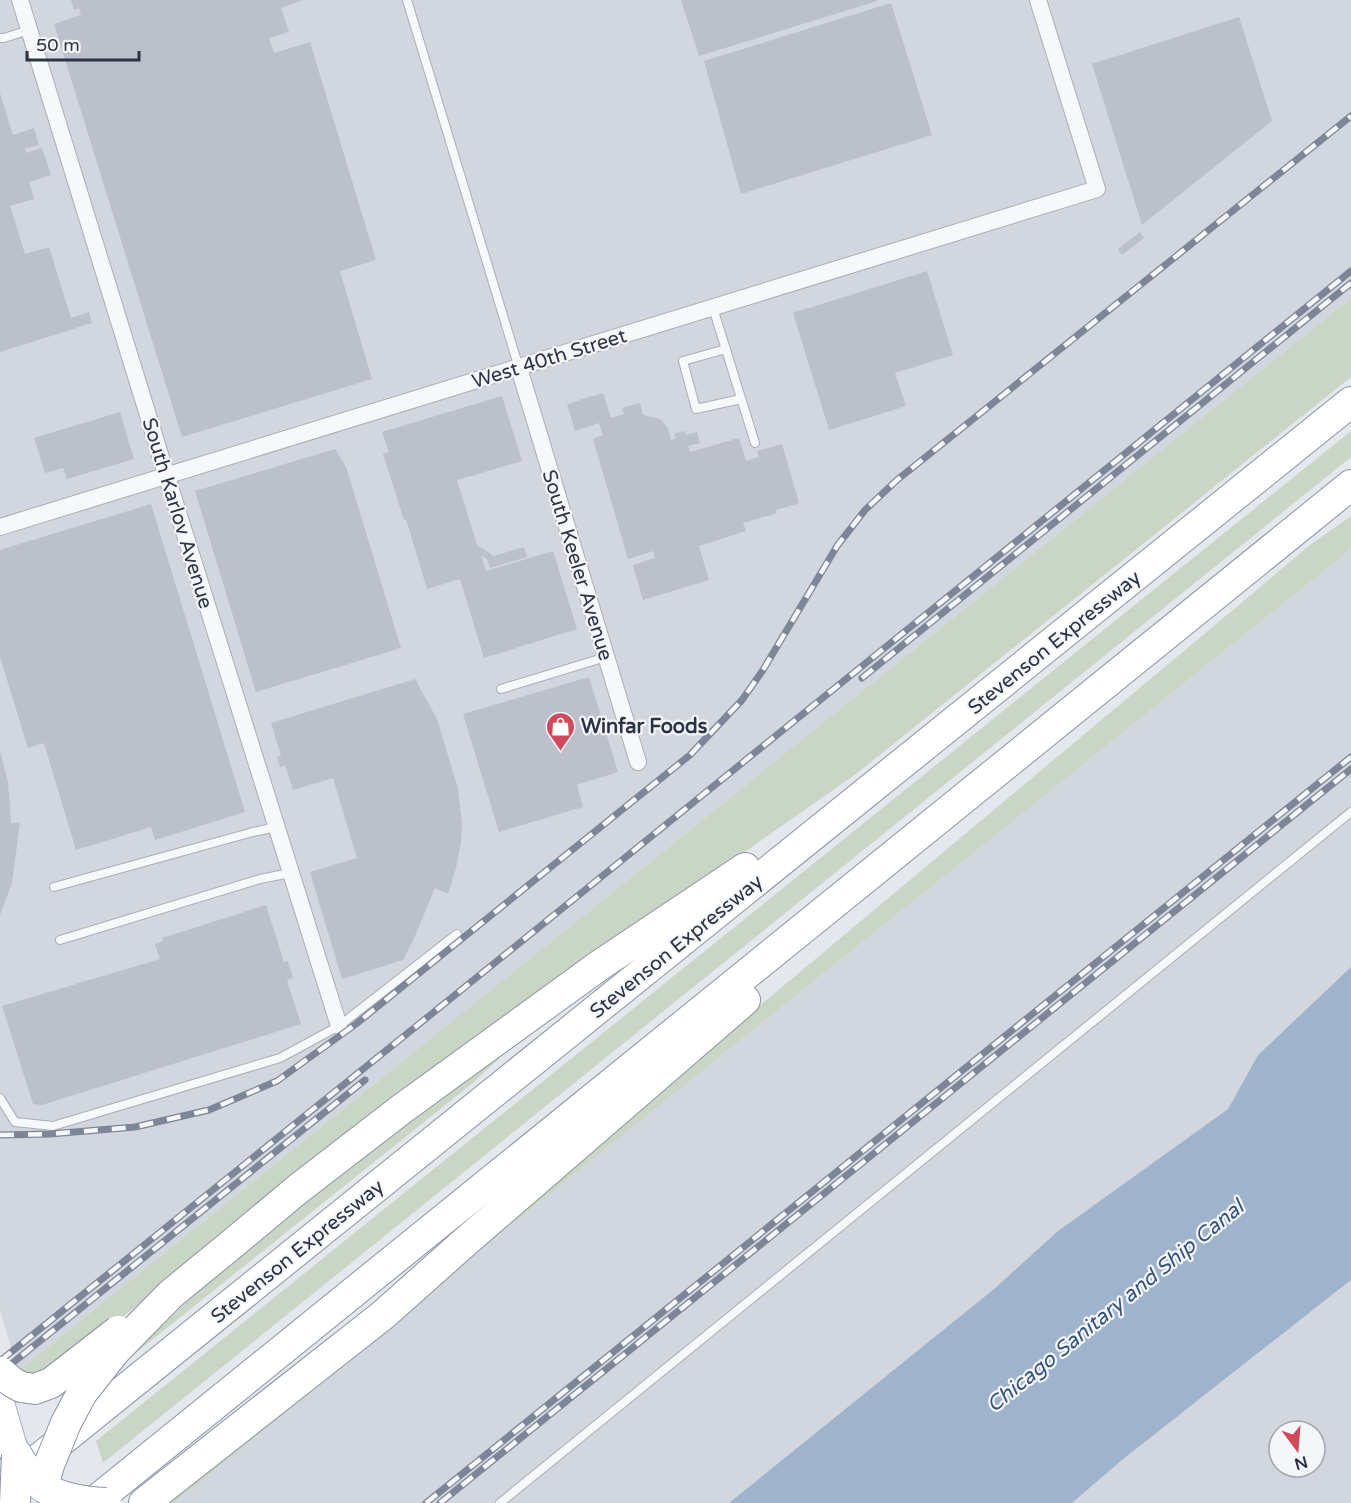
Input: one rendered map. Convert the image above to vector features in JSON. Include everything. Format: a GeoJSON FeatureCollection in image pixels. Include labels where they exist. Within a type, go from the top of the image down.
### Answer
{"type":"FeatureCollection","features":[{"type":"Feature","properties":{"kind":"highway","name":"Stevenson Expressway"},"geometry":{"type":"LineString","coordinates":[[0,1490],[1351,402]]}},
{"type":"Feature","properties":{"kind":"highway"},"geometry":{"type":"LineString","coordinates":[[93,1503],[1351,485]]}},
{"type":"Feature","properties":{"kind":"highway"},"geometry":{"type":"LineString","coordinates":[[42,1495],[49,1465],[66,1423],[82,1393],[115,1352],[171,1294],[348,1151],[600,965],[762,856],[868,792]]}},
{"type":"Feature","properties":{"kind":"highway"},"geometry":{"type":"LineString","coordinates":[[144,1503],[383,1315],[618,1109],[859,904],[944,814]]}},
{"type":"Feature","properties":{"kind":"highway"},"geometry":{"type":"LineString","coordinates":[[0,1372],[21,1387],[35,1389],[51,1383],[232,1244]]}},
{"type":"Feature","properties":{"kind":"highway"},"geometry":{"type":"LineString","coordinates":[[0,1431],[31,1474],[42,1495]]}},
{"type":"Feature","properties":{"kind":"highway"},"geometry":{"type":"LineString","coordinates":[[15,1503],[17,1455]]}},
{"type":"Feature","properties":{"kind":"highway"},"geometry":{"type":"LineString","coordinates":[[42,1495],[107,1503],[129,1501],[168,1484]]}},
{"type":"Feature","properties":{"kind":"main road"},"geometry":{"type":"LineString","coordinates":[[0,1396],[17,1455]]}},
{"type":"Feature","properties":{"kind":"street","name":"South Karlov Avenue"},"geometry":{"type":"LineString","coordinates":[[20,0],[166,476],[339,1026]]}},
{"type":"Feature","properties":{"kind":"street","name":"West 40th Street"},"geometry":{"type":"LineString","coordinates":[[0,527],[1097,189],[1038,0]]}},
{"type":"Feature","properties":{"kind":"street","name":"South Keeler Avenue"},"geometry":{"type":"LineString","coordinates":[[519,368],[638,762]]}},
{"type":"Feature","properties":{"kind":"lane"},"geometry":{"type":"LineString","coordinates":[[407,0],[519,368]]}},
{"type":"Feature","properties":{"kind":"lane"},"geometry":{"type":"LineString","coordinates":[[0,38],[29,30]]}},
{"type":"Feature","properties":{"kind":"lane"},"geometry":{"type":"LineString","coordinates":[[713,308],[755,443]]}},
{"type":"Feature","properties":{"kind":"lane"},"geometry":{"type":"LineString","coordinates":[[726,349],[682,361],[696,409],[741,399]]}},
{"type":"Feature","properties":{"kind":"lane"},"geometry":{"type":"LineString","coordinates":[[501,689],[606,657]]}},
{"type":"Feature","properties":{"kind":"lane"},"geometry":{"type":"LineString","coordinates":[[500,1503],[1351,812]]}},
{"type":"Feature","properties":{"kind":"lane"},"geometry":{"type":"LineString","coordinates":[[54,887],[276,827]]}},
{"type":"Feature","properties":{"kind":"lane"},"geometry":{"type":"LineString","coordinates":[[60,940],[260,879],[290,873]]}},
{"type":"Feature","properties":{"kind":"lane"},"geometry":{"type":"LineString","coordinates":[[0,1098],[15,1122],[53,1126],[280,1058],[339,1026],[457,934]]}},
{"type":"Feature","properties":{"kind":"shaded area"},"geometry":{"type":"Polygon","coordinates":[[[0,0],[1351,0],[1351,298],[19,1370],[0,1311],[0,0]]]}},
{"type":"Feature","properties":{"kind":"shaded area"},"geometry":{"type":"Polygon","coordinates":[[[1351,549],[1351,967],[1258,1055],[1228,1109],[1058,1231],[994,1289],[729,1503],[174,1503],[361,1351],[363,1344],[1351,549]]]}},
{"type":"Feature","properties":{"kind":"shaded area"},"geometry":{"type":"Polygon","coordinates":[[[1351,1280],[1351,1503],[1072,1503],[1122,1460],[1351,1280]]]}},
{"type":"Feature","properties":{"kind":"green space"},"geometry":{"type":"Polygon","coordinates":[[[1351,298],[1351,377],[856,774],[716,872],[342,1143],[47,1377],[36,1379],[19,1370],[1351,298]]]}},
{"type":"Feature","properties":{"kind":"green space"},"geometry":{"type":"Polygon","coordinates":[[[1351,431],[1351,457],[103,1463],[96,1441],[1351,431]]]}},
{"type":"Feature","properties":{"kind":"green space"},"geometry":{"type":"Polygon","coordinates":[[[1351,516],[1351,549],[363,1344],[362,1351],[174,1503],[165,1503],[1310,545],[1351,516]]]}},
{"type":"Feature","properties":{"kind":"green space"},"geometry":{"type":"Polygon","coordinates":[[[535,1025],[474,1082],[122,1364],[236,1255],[535,1025]]]}},
{"type":"Feature","properties":{"kind":"water","name":"Chicago Sanitary and Ship Canal"},"geometry":{"type":"Polygon","coordinates":[[[1351,967],[1351,1280],[1122,1460],[1072,1503],[729,1503],[994,1289],[1058,1231],[1228,1109],[1258,1055],[1351,967]]]}},
{"type":"Feature","properties":{"kind":"building"},"geometry":{"type":"Polygon","coordinates":[[[71,0],[303,0],[281,8],[289,32],[269,38],[274,53],[310,42],[376,260],[340,271],[372,379],[182,437],[54,24],[81,15],[79,8],[74,10],[71,0]]]}},
{"type":"Feature","properties":{"kind":"building"},"geometry":{"type":"Polygon","coordinates":[[[681,0],[877,0],[877,1],[699,56],[681,0]]]}},
{"type":"Feature","properties":{"kind":"building"},"geometry":{"type":"Polygon","coordinates":[[[891,3],[932,135],[741,194],[704,61],[891,3]]]}},
{"type":"Feature","properties":{"kind":"building"},"geometry":{"type":"Polygon","coordinates":[[[1239,17],[1272,121],[1142,225],[1092,64],[1239,17]]]}},
{"type":"Feature","properties":{"kind":"building"},"geometry":{"type":"Polygon","coordinates":[[[0,93],[13,135],[34,128],[39,145],[25,149],[26,153],[42,148],[51,175],[29,182],[34,199],[10,206],[25,254],[49,247],[71,318],[89,312],[92,323],[0,352],[0,93]]]}},
{"type":"Feature","properties":{"kind":"building"},"geometry":{"type":"Polygon","coordinates":[[[1140,232],[1144,238],[1122,255],[1118,249],[1140,232]]]}},
{"type":"Feature","properties":{"kind":"building"},"geometry":{"type":"Polygon","coordinates":[[[927,271],[953,355],[895,373],[906,406],[829,430],[793,313],[927,271]]]}},
{"type":"Feature","properties":{"kind":"building"},"geometry":{"type":"Polygon","coordinates":[[[603,393],[611,418],[624,414],[622,408],[640,403],[643,415],[660,419],[668,428],[671,440],[676,438],[674,434],[684,431],[686,435],[697,432],[700,443],[688,446],[690,452],[739,438],[746,461],[759,457],[757,451],[782,444],[799,503],[776,510],[777,513],[743,523],[746,531],[699,546],[709,580],[643,600],[633,565],[655,558],[653,551],[628,559],[593,439],[603,435],[599,423],[575,431],[567,404],[603,393]]]}},
{"type":"Feature","properties":{"kind":"building"},"geometry":{"type":"Polygon","coordinates":[[[502,396],[522,461],[457,480],[477,545],[494,556],[524,547],[527,557],[490,568],[487,559],[481,555],[486,571],[553,551],[577,629],[484,658],[460,579],[427,589],[383,454],[389,452],[382,432],[502,396]]]}},
{"type":"Feature","properties":{"kind":"building"},"geometry":{"type":"Polygon","coordinates":[[[120,412],[134,459],[67,479],[63,468],[45,473],[34,438],[120,412]]]}},
{"type":"Feature","properties":{"kind":"building"},"geometry":{"type":"Polygon","coordinates":[[[335,449],[346,467],[401,648],[256,692],[195,491],[335,449]]]}},
{"type":"Feature","properties":{"kind":"building"},"geometry":{"type":"Polygon","coordinates":[[[151,504],[245,812],[155,840],[151,827],[76,850],[44,743],[28,748],[0,657],[0,550],[151,504]]]}},
{"type":"Feature","properties":{"kind":"building"},"geometry":{"type":"Polygon","coordinates":[[[589,677],[618,772],[577,785],[583,807],[499,832],[463,714],[589,677]]]}},
{"type":"Feature","properties":{"kind":"building"},"geometry":{"type":"Polygon","coordinates":[[[415,679],[437,719],[458,789],[462,824],[456,868],[448,894],[435,888],[403,960],[342,979],[310,872],[357,858],[333,778],[293,790],[285,765],[280,767],[277,757],[281,756],[271,723],[415,679]]]}},
{"type":"Feature","properties":{"kind":"building"},"geometry":{"type":"Polygon","coordinates":[[[0,751],[8,782],[11,823],[20,822],[12,883],[0,915],[0,751]]]}},
{"type":"Feature","properties":{"kind":"building"},"geometry":{"type":"Polygon","coordinates":[[[266,905],[284,962],[288,961],[293,978],[287,980],[301,1024],[42,1105],[33,1104],[2,1006],[160,959],[155,944],[163,941],[162,938],[266,905]]]}},
{"type":"Feature","properties":{"kind":"railway"},"geometry":{"type":"LineString","coordinates":[[0,1135],[50,1134],[135,1127],[209,1110],[277,1081],[356,1024],[690,755],[742,700],[763,670],[837,546],[865,510],[897,480],[1351,116]]}},
{"type":"Feature","properties":{"kind":"railway"},"geometry":{"type":"LineString","coordinates":[[0,1361],[1351,271]]}},
{"type":"Feature","properties":{"kind":"railway"},"geometry":{"type":"LineString","coordinates":[[862,678],[1351,283]]}},
{"type":"Feature","properties":{"kind":"railway"},"geometry":{"type":"LineString","coordinates":[[426,1503],[1351,757]]}},
{"type":"Feature","properties":{"kind":"railway"},"geometry":{"type":"LineString","coordinates":[[440,1503],[1351,769]]}},
{"type":"Feature","properties":{"kind":"railway"},"geometry":{"type":"LineString","coordinates":[[0,1373],[365,1080]]}},
{"type":"Feature","properties":{"kind":"place","name":"Winfar Foods"},"geometry":{"type":"Point","coordinates":[560,752]}}]}
